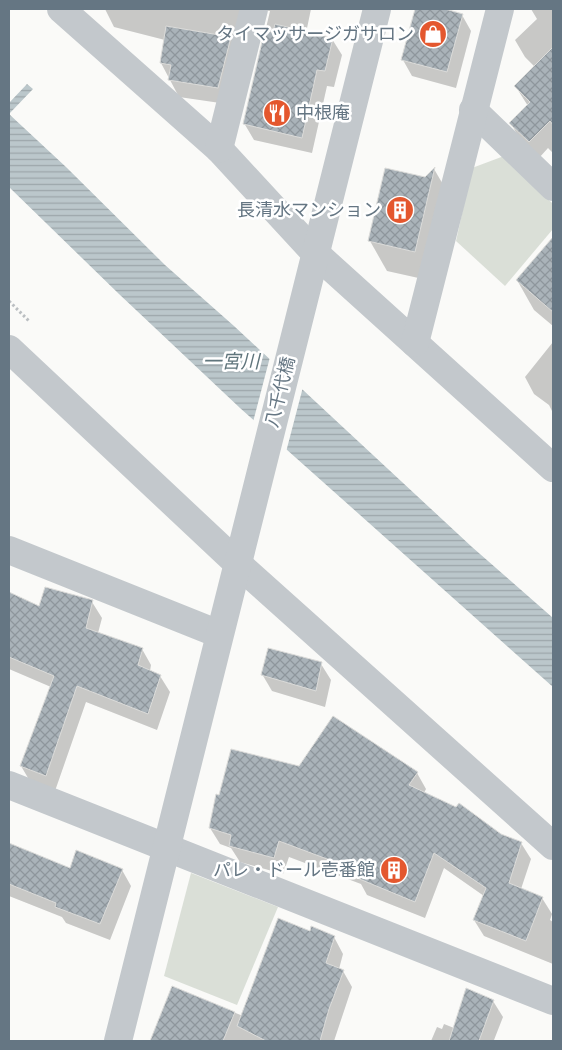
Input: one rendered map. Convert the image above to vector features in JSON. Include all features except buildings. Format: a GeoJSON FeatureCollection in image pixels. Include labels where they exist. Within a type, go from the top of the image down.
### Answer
{"type":"FeatureCollection","features":[{"type":"Feature","properties":{"kind":"street"},"geometry":{"type":"LineString","coordinates":[[219,149],[254,9]]}},
{"type":"Feature","properties":{"kind":"street","name":"八千代橋"},"geometry":{"type":"LineString","coordinates":[[118,1041],[377,9]]}},
{"type":"Feature","properties":{"kind":"street"},"geometry":{"type":"LineString","coordinates":[[415,343],[500,9]]}},
{"type":"Feature","properties":{"kind":"street"},"geometry":{"type":"LineString","coordinates":[[68,11],[219,149],[316,254],[553,468]]}},
{"type":"Feature","properties":{"kind":"street"},"geometry":{"type":"LineString","coordinates":[[473,110],[553,186]]}},
{"type":"Feature","properties":{"kind":"street"},"geometry":{"type":"LineString","coordinates":[[9,349],[237,563],[553,846]]}},
{"type":"Feature","properties":{"kind":"street"},"geometry":{"type":"LineString","coordinates":[[9,550],[219,634]]}},
{"type":"Feature","properties":{"kind":"street"},"geometry":{"type":"LineString","coordinates":[[9,785],[553,1001]]}},
{"type":"Feature","properties":{"kind":"shaded area"},"geometry":{"type":"Polygon","coordinates":[[[504,156],[553,204],[553,229],[505,286],[456,241],[472,168],[504,156]]]}},
{"type":"Feature","properties":{"kind":"shaded area"},"geometry":{"type":"Polygon","coordinates":[[[191,873],[278,907],[237,1005],[164,976],[191,873]]]}},
{"type":"Feature","properties":{"kind":"water"},"geometry":{"type":"Polygon","coordinates":[[[27,84],[33,89],[9,114],[9,103],[27,84]]]}},
{"type":"Feature","properties":{"kind":"water","name":"一宮川"},"geometry":{"type":"Polygon","coordinates":[[[9,114],[66,167],[165,265],[234,326],[472,547],[553,618],[553,687],[240,408],[9,187],[9,114]]]}},
{"type":"Feature","properties":{"kind":"pier"},"geometry":{"type":"Polygon","coordinates":[[[270,357],[303,387],[286,452],[253,422],[270,357]]]}},
{"type":"Feature","properties":{"kind":"place","name":"タイマッサージガサロン"},"geometry":{"type":"Point","coordinates":[433,34]}},
{"type":"Feature","properties":{"kind":"place","name":"中根庵"},"geometry":{"type":"Point","coordinates":[277,113]}},
{"type":"Feature","properties":{"kind":"place","name":"長清水マンション"},"geometry":{"type":"Point","coordinates":[400,210]}},
{"type":"Feature","properties":{"kind":"place","name":"パレ・ドール壱番館"},"geometry":{"type":"Point","coordinates":[394,870]}}]}
